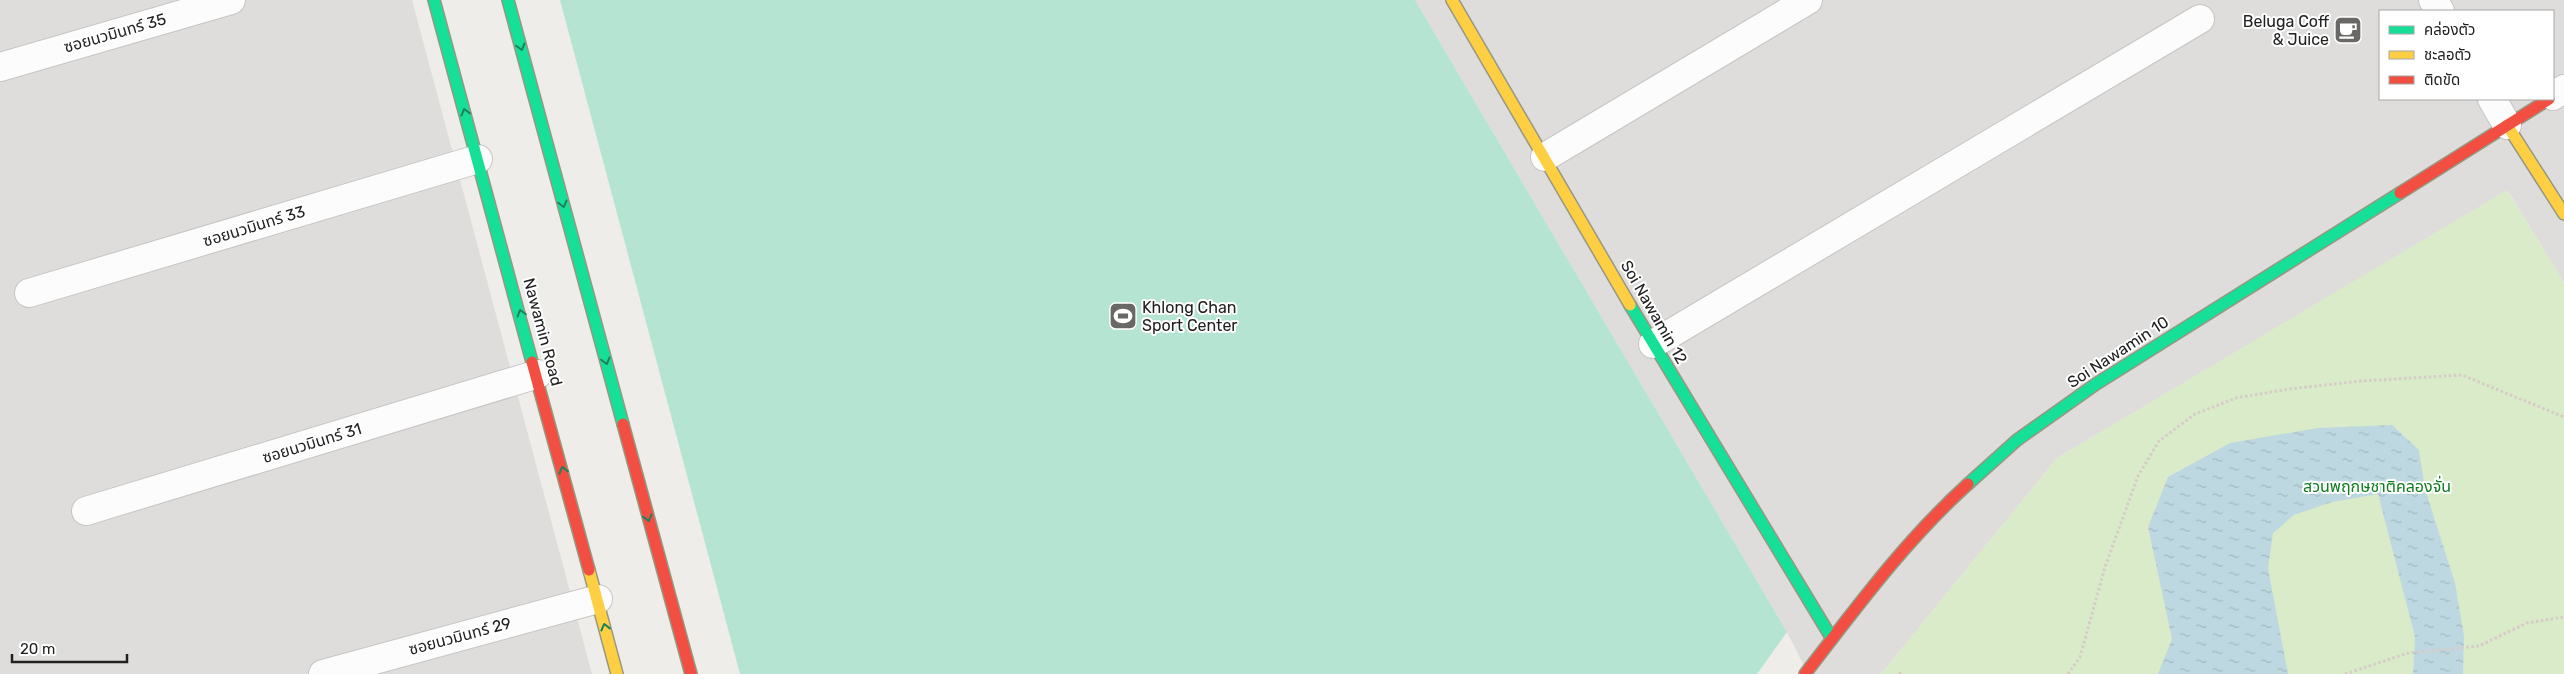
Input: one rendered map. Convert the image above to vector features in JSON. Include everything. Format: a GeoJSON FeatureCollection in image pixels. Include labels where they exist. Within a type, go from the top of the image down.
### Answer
{"type":"FeatureCollection","features":[{"type":"Feature","properties":{"kind":"street","name":"ซอยนวมินทร์ 35"},"geometry":{"type":"LineString","coordinates":[[0,66],[231,0]]}},
{"type":"Feature","properties":{"kind":"street","name":"Nawamin Road"},"geometry":{"type":"LineString","coordinates":[[434,0],[538,374],[617,674]]}},
{"type":"Feature","properties":{"kind":"street"},"geometry":{"type":"LineString","coordinates":[[508,0],[691,674]]}},
{"type":"Feature","properties":{"kind":"street","name":"Soi Nawamin 12"},"geometry":{"type":"LineString","coordinates":[[1452,0],[1653,344],[1831,637]]}},
{"type":"Feature","properties":{"kind":"street"},"geometry":{"type":"LineString","coordinates":[[1545,157],[1808,0]]}},
{"type":"Feature","properties":{"kind":"street"},"geometry":{"type":"LineString","coordinates":[[1653,344],[2200,19]]}},
{"type":"Feature","properties":{"kind":"street"},"geometry":{"type":"LineString","coordinates":[[2493,100],[2507,126],[2564,214]]}},
{"type":"Feature","properties":{"kind":"street","name":"Soi Nawamin 10"},"geometry":{"type":"LineString","coordinates":[[1805,674],[1831,637],[1885,570],[1945,505],[2017,440],[2096,384],[2547,100]]}},
{"type":"Feature","properties":{"kind":"street","name":"ซอยนวมินทร์ 33"},"geometry":{"type":"LineString","coordinates":[[29,293],[478,159]]}},
{"type":"Feature","properties":{"kind":"street","name":"ซอยนวมินทร์ 31"},"geometry":{"type":"LineString","coordinates":[[86,511],[538,374]]}},
{"type":"Feature","properties":{"kind":"street","name":"ซอยนวมินทร์ 29"},"geometry":{"type":"LineString","coordinates":[[323,674],[598,599]]}},
{"type":"Feature","properties":{"kind":"path"},"geometry":{"type":"LineString","coordinates":[[2068,674],[2080,656],[2105,567],[2138,476],[2159,441],[2195,414],[2236,398],[2289,389],[2361,381],[2462,375],[2564,417]]}},
{"type":"Feature","properties":{"kind":"path"},"geometry":{"type":"LineString","coordinates":[[2345,674],[2408,653],[2479,646],[2527,623],[2564,617]]}},
{"type":"Feature","properties":{"kind":"shaded area"},"geometry":{"type":"Polygon","coordinates":[[[0,0],[412,0],[592,674],[0,674],[0,0]]]}},
{"type":"Feature","properties":{"kind":"shaded area"},"geometry":{"type":"Polygon","coordinates":[[[1415,0],[2564,0],[2564,283],[2508,191],[2057,458],[1881,674],[1808,674],[1787,632],[1415,0]]]}},
{"type":"Feature","properties":{"kind":"green space","name":"Khlong Chan Sport Center"},"geometry":{"type":"Polygon","coordinates":[[[560,0],[1415,0],[1787,632],[1757,674],[740,674],[560,0]]]}},
{"type":"Feature","properties":{"kind":"green space","name":"สวนพฤกษชาติคลองจั่น"},"geometry":{"type":"Polygon","coordinates":[[[2507,190],[2564,283],[2564,674],[1881,674],[2057,458],[2507,190]]]}},
{"type":"Feature","properties":{"kind":"water"},"geometry":{"type":"Polygon","coordinates":[[[2392,425],[2419,450],[2425,489],[2455,583],[2464,636],[2463,674],[2413,674],[2415,637],[2378,494],[2332,502],[2294,515],[2273,533],[2268,568],[2288,674],[2158,674],[2172,639],[2148,527],[2168,477],[2230,443],[2318,428],[2392,425]]]}},
{"type":"Feature","properties":{"kind":"traffic: fast"},"geometry":{"type":"LineString","coordinates":[[434,0],[532,362]]}},
{"type":"Feature","properties":{"kind":"traffic: fast"},"geometry":{"type":"LineString","coordinates":[[508,0],[623,424]]}},
{"type":"Feature","properties":{"kind":"traffic: fast"},"geometry":{"type":"LineString","coordinates":[[1968,484],[2017,440],[2096,384],[2400,193]]}},
{"type":"Feature","properties":{"kind":"traffic: fast"},"geometry":{"type":"LineString","coordinates":[[1630,305],[1831,637]]}},
{"type":"Feature","properties":{"kind":"traffic: slow"},"geometry":{"type":"LineString","coordinates":[[1452,0],[1630,305]]}},
{"type":"Feature","properties":{"kind":"traffic: slow"},"geometry":{"type":"LineString","coordinates":[[2507,125],[2564,214]]}},
{"type":"Feature","properties":{"kind":"traffic: slow"},"geometry":{"type":"LineString","coordinates":[[589,570],[617,674]]}},
{"type":"Feature","properties":{"kind":"traffic: jam"},"geometry":{"type":"LineString","coordinates":[[2400,193],[2547,100]]}},
{"type":"Feature","properties":{"kind":"traffic: jam"},"geometry":{"type":"LineString","coordinates":[[532,362],[589,570]]}},
{"type":"Feature","properties":{"kind":"traffic: jam"},"geometry":{"type":"LineString","coordinates":[[623,424],[691,674]]}},
{"type":"Feature","properties":{"kind":"traffic: jam"},"geometry":{"type":"LineString","coordinates":[[1805,674],[1902,552],[1923,528],[1968,484]]}},
{"type":"Feature","properties":{"kind":"place","name":"Beluga Coff & Juice"},"geometry":{"type":"Point","coordinates":[2348,30]}},
{"type":"Feature","properties":{"kind":"place","name":"Khlong Chan Sport Center"},"geometry":{"type":"Point","coordinates":[1123,316]}}]}
